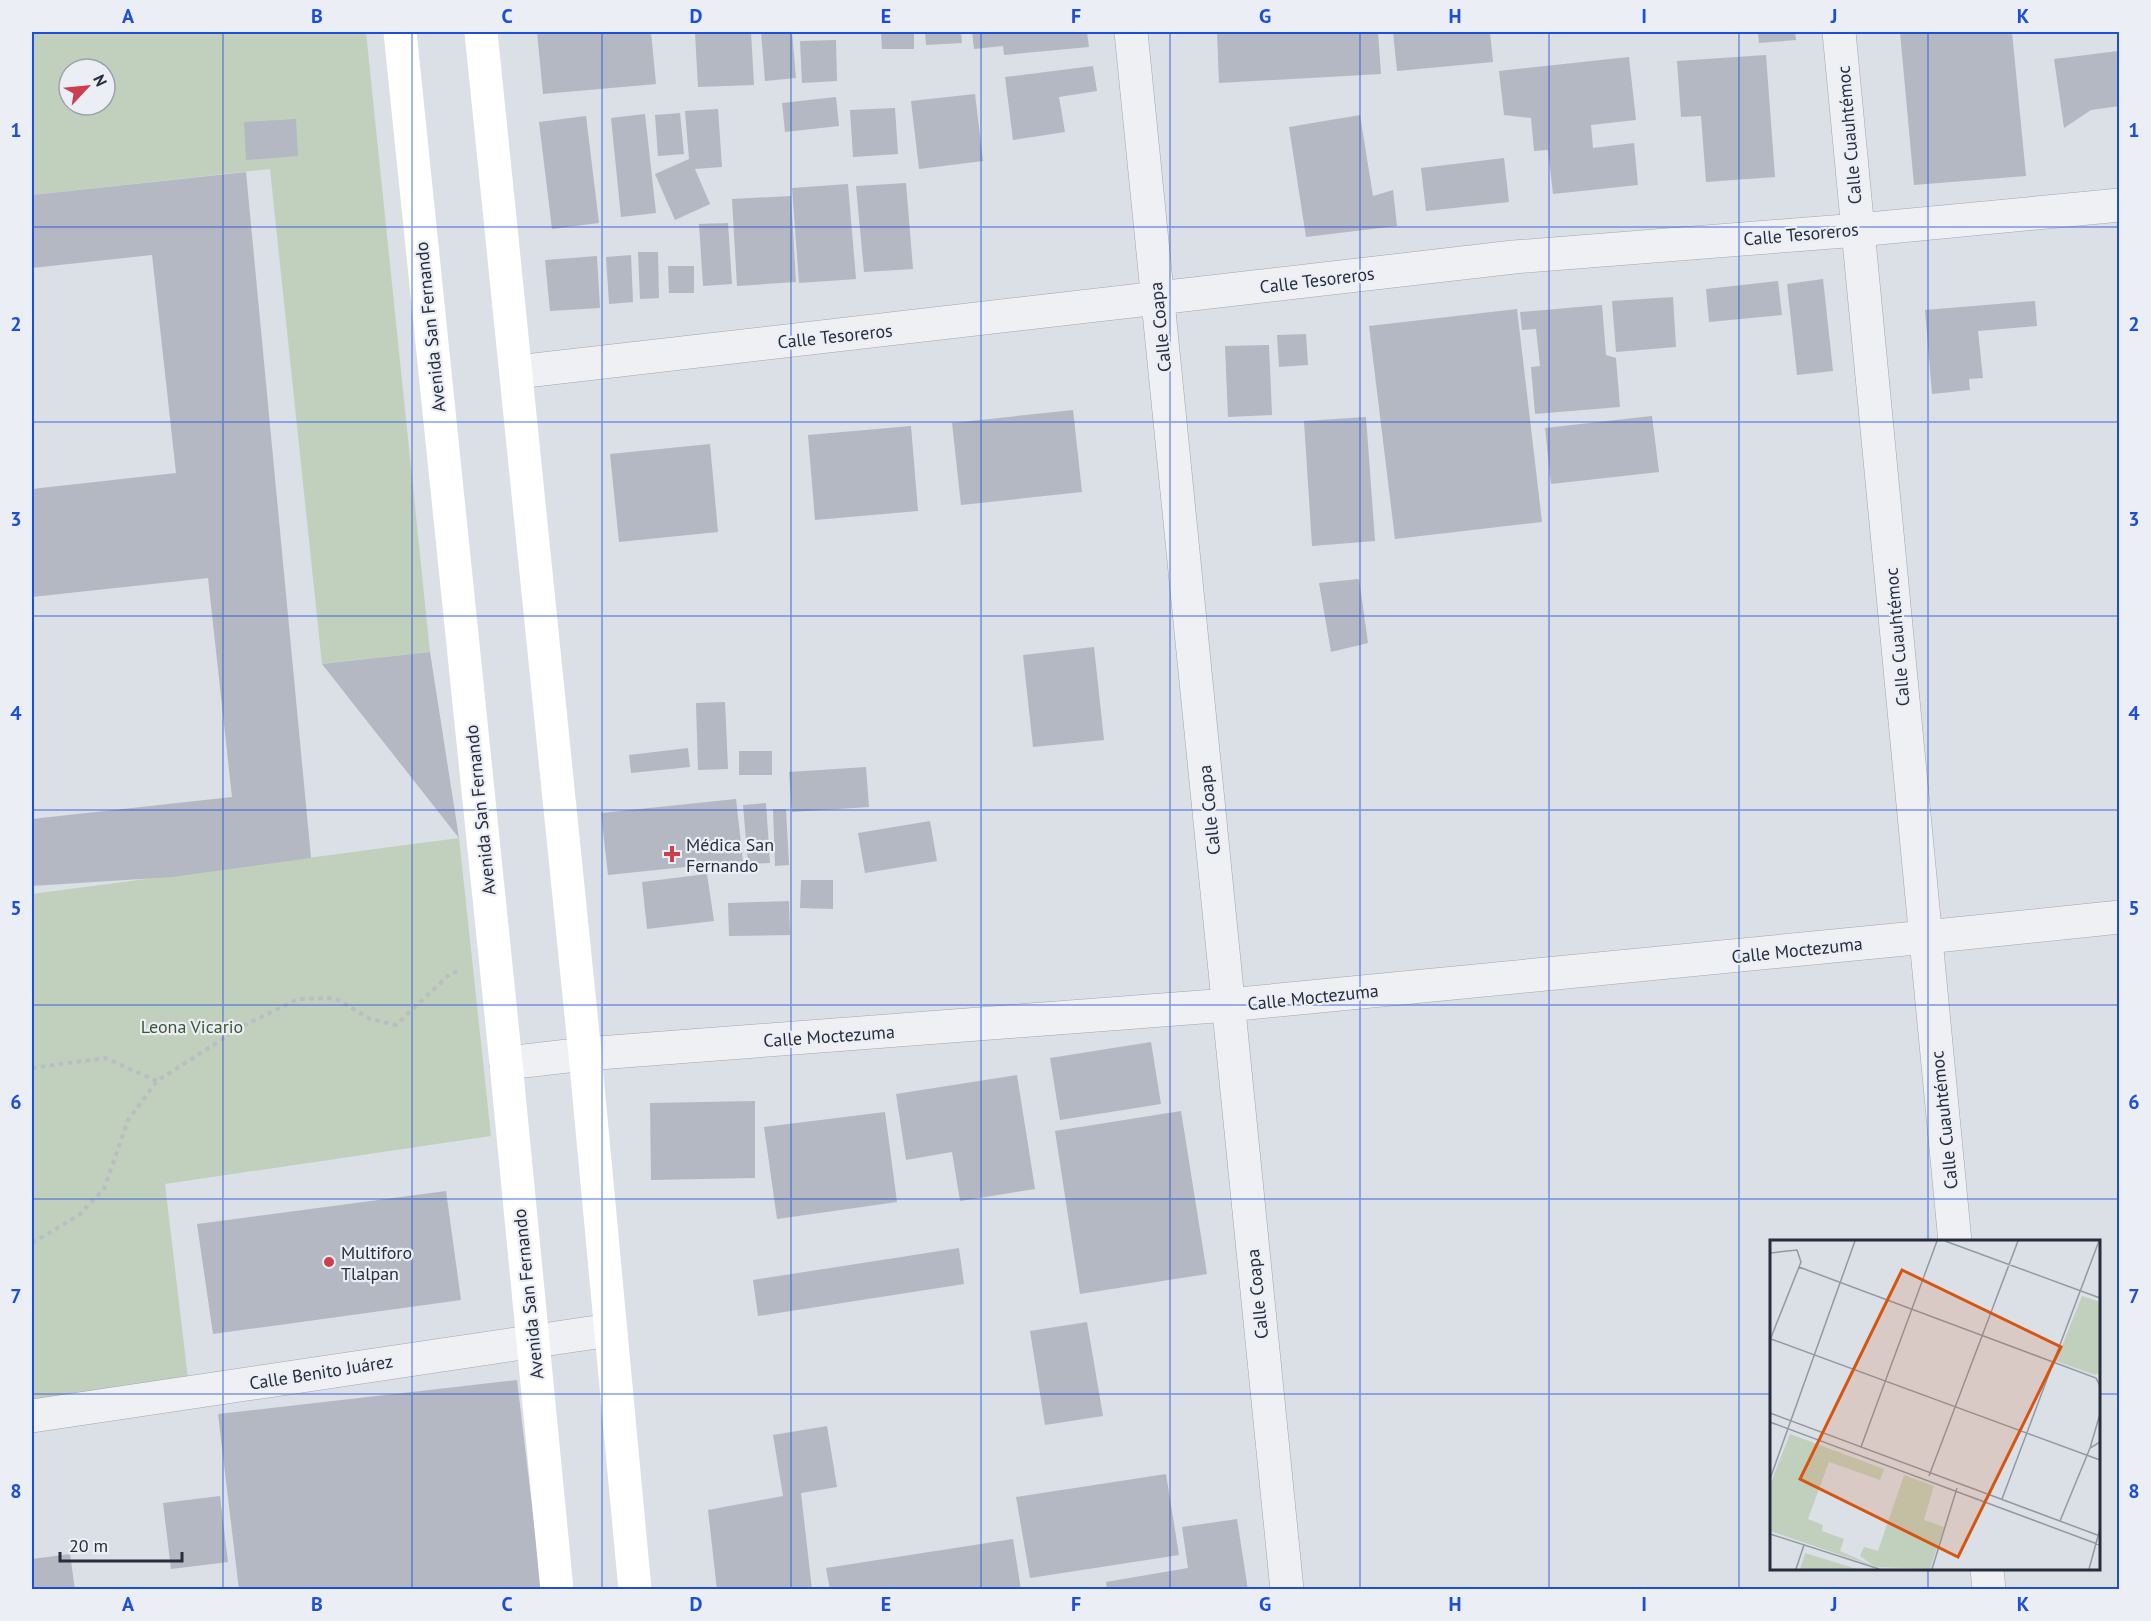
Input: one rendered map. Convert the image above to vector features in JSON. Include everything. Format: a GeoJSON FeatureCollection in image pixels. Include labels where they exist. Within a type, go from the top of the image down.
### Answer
{"type":"FeatureCollection","features":[{"type":"Feature","properties":{"kind":"main road","name":"Avenida San Fernando"},"geometry":{"type":"LineString","coordinates":[[400,32],[506,1063],[557,1590]]}},
{"type":"Feature","properties":{"kind":"main road"},"geometry":{"type":"LineString","coordinates":[[482,32],[585,1054],[635,1590]]}},
{"type":"Feature","properties":{"kind":"street","name":"Calle Coapa"},"geometry":{"type":"LineString","coordinates":[[1131,32],[1287,1590]]}},
{"type":"Feature","properties":{"kind":"street","name":"Calle Cuauhtémoc"},"geometry":{"type":"LineString","coordinates":[[1839,32],[1955,1240]]}},
{"type":"Feature","properties":{"kind":"street","name":"Calle Tesoreros"},"geometry":{"type":"LineString","coordinates":[[517,372],[1514,257],[1858,230],[2120,205]]}},
{"type":"Feature","properties":{"kind":"street","name":"Calle Moctezuma"},"geometry":{"type":"LineString","coordinates":[[506,1063],[585,1054],[1228,1005],[1926,938],[2120,917]]}},
{"type":"Feature","properties":{"kind":"street","name":"Calle Benito Juárez"},"geometry":{"type":"LineString","coordinates":[[32,1416],[610,1330]]}},
{"type":"Feature","properties":{"kind":"street"},"geometry":{"type":"LineString","coordinates":[[1987,1570],[1989,1590]]}},
{"type":"Feature","properties":{"kind":"path"},"geometry":{"type":"LineString","coordinates":[[32,1243],[79,1215],[104,1189],[128,1120],[157,1081],[243,1026],[298,999],[335,998],[370,1019],[396,1025],[450,974],[495,956]]}},
{"type":"Feature","properties":{"kind":"path"},"geometry":{"type":"LineString","coordinates":[[32,1068],[105,1058],[157,1081]]}},
{"type":"Feature","properties":{"kind":"green space"},"geometry":{"type":"Polygon","coordinates":[[[32,32],[366,32],[430,652],[322,664],[270,169],[32,195],[32,32]]]}},
{"type":"Feature","properties":{"kind":"green space","name":"Leona Vicario"},"geometry":{"type":"Polygon","coordinates":[[[459,838],[491,1136],[165,1184],[188,1379],[32,1402],[32,894],[459,838]]]}},
{"type":"Feature","properties":{"kind":"building"},"geometry":{"type":"Polygon","coordinates":[[[537,32],[651,32],[656,84],[543,94],[537,32]]]}},
{"type":"Feature","properties":{"kind":"building"},"geometry":{"type":"Polygon","coordinates":[[[751,32],[754,85],[698,87],[695,33],[751,32]]]}},
{"type":"Feature","properties":{"kind":"building"},"geometry":{"type":"Polygon","coordinates":[[[761,32],[792,32],[796,78],[765,81],[761,32]]]}},
{"type":"Feature","properties":{"kind":"building"},"geometry":{"type":"Polygon","coordinates":[[[881,32],[914,32],[914,49],[882,49],[881,32]]]}},
{"type":"Feature","properties":{"kind":"building"},"geometry":{"type":"Polygon","coordinates":[[[925,32],[961,32],[962,43],[926,45],[925,32]]]}},
{"type":"Feature","properties":{"kind":"building"},"geometry":{"type":"Polygon","coordinates":[[[972,32],[1087,32],[1089,47],[1004,55],[1003,46],[974,49],[972,32]]]}},
{"type":"Feature","properties":{"kind":"building"},"geometry":{"type":"Polygon","coordinates":[[[1217,32],[1378,32],[1381,74],[1219,83],[1217,32]]]}},
{"type":"Feature","properties":{"kind":"building"},"geometry":{"type":"Polygon","coordinates":[[[1393,32],[1490,32],[1493,62],[1397,71],[1393,32]]]}},
{"type":"Feature","properties":{"kind":"building"},"geometry":{"type":"Polygon","coordinates":[[[1758,32],[1795,32],[1796,40],[1759,43],[1758,32]]]}},
{"type":"Feature","properties":{"kind":"building"},"geometry":{"type":"Polygon","coordinates":[[[1900,32],[2012,32],[2026,176],[1914,185],[1900,32]]]}},
{"type":"Feature","properties":{"kind":"building"},"geometry":{"type":"Polygon","coordinates":[[[836,40],[837,81],[802,83],[800,41],[836,40]]]}},
{"type":"Feature","properties":{"kind":"building"},"geometry":{"type":"Polygon","coordinates":[[[2118,51],[2120,106],[2091,110],[2064,128],[2054,59],[2118,51]]]}},
{"type":"Feature","properties":{"kind":"building"},"geometry":{"type":"Polygon","coordinates":[[[1766,55],[1775,177],[1706,182],[1701,116],[1681,117],[1677,61],[1766,55]]]}},
{"type":"Feature","properties":{"kind":"building"},"geometry":{"type":"Polygon","coordinates":[[[1629,57],[1636,120],[1591,125],[1593,148],[1634,143],[1638,185],[1553,194],[1548,150],[1534,151],[1531,118],[1504,115],[1499,71],[1629,57]]]}},
{"type":"Feature","properties":{"kind":"building"},"geometry":{"type":"Polygon","coordinates":[[[1093,66],[1097,91],[1059,97],[1065,132],[1013,140],[1005,77],[1093,66]]]}},
{"type":"Feature","properties":{"kind":"building"},"geometry":{"type":"Polygon","coordinates":[[[975,94],[983,161],[919,169],[911,101],[975,94]]]}},
{"type":"Feature","properties":{"kind":"building"},"geometry":{"type":"Polygon","coordinates":[[[836,97],[839,126],[785,132],[782,103],[836,97]]]}},
{"type":"Feature","properties":{"kind":"building"},"geometry":{"type":"Polygon","coordinates":[[[895,108],[898,154],[853,157],[850,110],[895,108]]]}},
{"type":"Feature","properties":{"kind":"building"},"geometry":{"type":"Polygon","coordinates":[[[718,109],[722,167],[695,169],[710,204],[675,220],[655,174],[689,159],[685,111],[718,109]]]}},
{"type":"Feature","properties":{"kind":"building"},"geometry":{"type":"Polygon","coordinates":[[[680,113],[684,154],[658,156],[655,115],[680,113]]]}},
{"type":"Feature","properties":{"kind":"building"},"geometry":{"type":"Polygon","coordinates":[[[645,114],[656,213],[621,217],[611,118],[645,114]]]}},
{"type":"Feature","properties":{"kind":"building"},"geometry":{"type":"Polygon","coordinates":[[[1360,115],[1373,196],[1393,190],[1397,226],[1306,237],[1289,127],[1360,115]]]}},
{"type":"Feature","properties":{"kind":"building"},"geometry":{"type":"Polygon","coordinates":[[[586,116],[599,223],[552,229],[539,122],[586,116]]]}},
{"type":"Feature","properties":{"kind":"building"},"geometry":{"type":"Polygon","coordinates":[[[296,119],[298,156],[246,160],[244,122],[296,119]]]}},
{"type":"Feature","properties":{"kind":"building"},"geometry":{"type":"Polygon","coordinates":[[[1504,158],[1509,202],[1426,211],[1421,168],[1504,158]]]}},
{"type":"Feature","properties":{"kind":"building"},"geometry":{"type":"Polygon","coordinates":[[[246,172],[311,858],[172,877],[32,886],[32,819],[232,797],[208,578],[32,597],[32,489],[176,473],[152,255],[32,268],[32,195],[246,172]]]}},
{"type":"Feature","properties":{"kind":"building"},"geometry":{"type":"Polygon","coordinates":[[[906,183],[913,269],[864,272],[856,186],[906,183]]]}},
{"type":"Feature","properties":{"kind":"building"},"geometry":{"type":"Polygon","coordinates":[[[848,184],[856,279],[799,283],[792,188],[848,184]]]}},
{"type":"Feature","properties":{"kind":"building"},"geometry":{"type":"Polygon","coordinates":[[[791,196],[796,282],[737,286],[732,199],[791,196]]]}},
{"type":"Feature","properties":{"kind":"building"},"geometry":{"type":"Polygon","coordinates":[[[728,223],[732,284],[703,286],[699,224],[728,223]]]}},
{"type":"Feature","properties":{"kind":"building"},"geometry":{"type":"Polygon","coordinates":[[[638,252],[658,252],[659,298],[640,299],[638,252]]]}},
{"type":"Feature","properties":{"kind":"building"},"geometry":{"type":"Polygon","coordinates":[[[631,255],[633,302],[609,304],[606,257],[631,255]]]}},
{"type":"Feature","properties":{"kind":"building"},"geometry":{"type":"Polygon","coordinates":[[[597,256],[600,308],[550,311],[545,260],[597,256]]]}},
{"type":"Feature","properties":{"kind":"building"},"geometry":{"type":"Polygon","coordinates":[[[668,266],[694,266],[694,293],[669,293],[668,266]]]}},
{"type":"Feature","properties":{"kind":"building"},"geometry":{"type":"Polygon","coordinates":[[[1823,279],[1833,371],[1797,375],[1787,284],[1823,279]]]}},
{"type":"Feature","properties":{"kind":"building"},"geometry":{"type":"Polygon","coordinates":[[[1778,281],[1782,315],[1709,322],[1706,289],[1778,281]]]}},
{"type":"Feature","properties":{"kind":"building"},"geometry":{"type":"Polygon","coordinates":[[[1673,297],[1676,347],[1616,352],[1612,301],[1673,297]]]}},
{"type":"Feature","properties":{"kind":"building"},"geometry":{"type":"Polygon","coordinates":[[[2035,301],[2037,326],[1978,331],[1983,378],[1969,379],[1970,390],[1932,394],[1925,310],[2035,301]]]}},
{"type":"Feature","properties":{"kind":"building"},"geometry":{"type":"Polygon","coordinates":[[[1602,305],[1606,355],[1616,358],[1620,407],[1535,414],[1531,367],[1540,366],[1536,329],[1522,330],[1520,312],[1602,305]]]}},
{"type":"Feature","properties":{"kind":"building"},"geometry":{"type":"Polygon","coordinates":[[[1517,309],[1542,522],[1395,539],[1369,326],[1517,309]]]}},
{"type":"Feature","properties":{"kind":"building"},"geometry":{"type":"Polygon","coordinates":[[[1306,334],[1308,365],[1279,367],[1277,335],[1306,334]]]}},
{"type":"Feature","properties":{"kind":"building"},"geometry":{"type":"Polygon","coordinates":[[[1269,345],[1272,415],[1228,417],[1225,346],[1269,345]]]}},
{"type":"Feature","properties":{"kind":"building"},"geometry":{"type":"Polygon","coordinates":[[[1073,410],[1082,492],[961,505],[952,423],[1073,410]]]}},
{"type":"Feature","properties":{"kind":"building"},"geometry":{"type":"Polygon","coordinates":[[[1652,416],[1659,472],[1551,484],[1545,428],[1652,416]]]}},
{"type":"Feature","properties":{"kind":"building"},"geometry":{"type":"Polygon","coordinates":[[[1366,417],[1375,541],[1312,546],[1304,421],[1366,417]]]}},
{"type":"Feature","properties":{"kind":"building"},"geometry":{"type":"Polygon","coordinates":[[[911,426],[918,511],[815,520],[808,435],[911,426]]]}},
{"type":"Feature","properties":{"kind":"building"},"geometry":{"type":"Polygon","coordinates":[[[710,444],[718,532],[619,542],[610,454],[710,444]]]}},
{"type":"Feature","properties":{"kind":"building"},"geometry":{"type":"Polygon","coordinates":[[[1359,579],[1368,643],[1331,652],[1319,583],[1359,579]]]}},
{"type":"Feature","properties":{"kind":"building"},"geometry":{"type":"Polygon","coordinates":[[[1094,647],[1104,740],[1033,747],[1023,655],[1094,647]]]}},
{"type":"Feature","properties":{"kind":"building"},"geometry":{"type":"Polygon","coordinates":[[[430,652],[459,838],[322,664],[430,652]]]}},
{"type":"Feature","properties":{"kind":"building"},"geometry":{"type":"Polygon","coordinates":[[[725,702],[728,769],[698,770],[696,703],[725,702]]]}},
{"type":"Feature","properties":{"kind":"building"},"geometry":{"type":"Polygon","coordinates":[[[688,748],[690,767],[631,773],[629,755],[688,748]]]}},
{"type":"Feature","properties":{"kind":"building"},"geometry":{"type":"Polygon","coordinates":[[[739,751],[772,751],[772,775],[739,775],[739,751]]]}},
{"type":"Feature","properties":{"kind":"building"},"geometry":{"type":"Polygon","coordinates":[[[866,767],[869,807],[792,812],[789,772],[866,767]]]}},
{"type":"Feature","properties":{"kind":"building"},"geometry":{"type":"Polygon","coordinates":[[[736,799],[743,861],[608,875],[601,813],[736,799]]]}},
{"type":"Feature","properties":{"kind":"building"},"geometry":{"type":"Polygon","coordinates":[[[766,803],[770,863],[748,864],[743,805],[766,803]]]}},
{"type":"Feature","properties":{"kind":"building"},"geometry":{"type":"Polygon","coordinates":[[[773,809],[786,809],[789,865],[775,866],[773,809]]]}},
{"type":"Feature","properties":{"kind":"building"},"geometry":{"type":"Polygon","coordinates":[[[930,821],[937,861],[865,873],[858,833],[930,821]]]}},
{"type":"Feature","properties":{"kind":"building"},"geometry":{"type":"Polygon","coordinates":[[[707,874],[714,921],[647,929],[642,882],[707,874]]]}},
{"type":"Feature","properties":{"kind":"building"},"geometry":{"type":"Polygon","coordinates":[[[801,880],[833,880],[833,909],[800,908],[801,880]]]}},
{"type":"Feature","properties":{"kind":"building"},"geometry":{"type":"Polygon","coordinates":[[[789,901],[790,935],[729,936],[728,903],[789,901]]]}},
{"type":"Feature","properties":{"kind":"building"},"geometry":{"type":"Polygon","coordinates":[[[1151,1042],[1161,1104],[1060,1120],[1050,1058],[1151,1042]]]}},
{"type":"Feature","properties":{"kind":"building"},"geometry":{"type":"Polygon","coordinates":[[[1017,1075],[1035,1189],[960,1201],[952,1152],[906,1160],[896,1094],[1017,1075]]]}},
{"type":"Feature","properties":{"kind":"building"},"geometry":{"type":"Polygon","coordinates":[[[755,1101],[755,1178],[651,1180],[650,1103],[755,1101]]]}},
{"type":"Feature","properties":{"kind":"building"},"geometry":{"type":"Polygon","coordinates":[[[1181,1111],[1207,1274],[1080,1294],[1055,1131],[1181,1111]]]}},
{"type":"Feature","properties":{"kind":"building"},"geometry":{"type":"Polygon","coordinates":[[[885,1112],[897,1202],[777,1219],[764,1127],[885,1112]]]}},
{"type":"Feature","properties":{"kind":"building","name":"Multiforo Tlalpan"},"geometry":{"type":"Polygon","coordinates":[[[446,1191],[461,1300],[213,1334],[197,1224],[446,1191]]]}},
{"type":"Feature","properties":{"kind":"building"},"geometry":{"type":"Polygon","coordinates":[[[959,1248],[964,1284],[758,1316],[753,1280],[959,1248]]]}},
{"type":"Feature","properties":{"kind":"building"},"geometry":{"type":"Polygon","coordinates":[[[1087,1322],[1103,1416],[1045,1425],[1030,1331],[1087,1322]]]}},
{"type":"Feature","properties":{"kind":"building"},"geometry":{"type":"Polygon","coordinates":[[[517,1380],[542,1590],[239,1590],[218,1414],[517,1380]]]}},
{"type":"Feature","properties":{"kind":"building"},"geometry":{"type":"Polygon","coordinates":[[[827,1426],[837,1487],[801,1493],[812,1590],[717,1590],[708,1510],[783,1496],[773,1435],[827,1426]]]}},
{"type":"Feature","properties":{"kind":"building"},"geometry":{"type":"Polygon","coordinates":[[[1166,1474],[1179,1555],[1030,1578],[1016,1497],[1166,1474]]]}},
{"type":"Feature","properties":{"kind":"building"},"geometry":{"type":"Polygon","coordinates":[[[220,1496],[228,1562],[171,1569],[163,1503],[220,1496]]]}},
{"type":"Feature","properties":{"kind":"building"},"geometry":{"type":"Polygon","coordinates":[[[1237,1519],[1248,1590],[1107,1590],[1106,1582],[1188,1568],[1182,1527],[1237,1519]]]}},
{"type":"Feature","properties":{"kind":"building"},"geometry":{"type":"Polygon","coordinates":[[[1013,1539],[1021,1590],[830,1590],[826,1568],[1013,1539]]]}},
{"type":"Feature","properties":{"kind":"building"},"geometry":{"type":"Polygon","coordinates":[[[70,1554],[75,1590],[32,1590],[32,1559],[70,1554]]]}},
{"type":"Feature","properties":{"kind":"place","name":"Médica San Fernando"},"geometry":{"type":"Point","coordinates":[672,854]}},
{"type":"Feature","properties":{"kind":"place","name":"Multiforo Tlalpan"},"geometry":{"type":"Point","coordinates":[329,1262]}}]}
